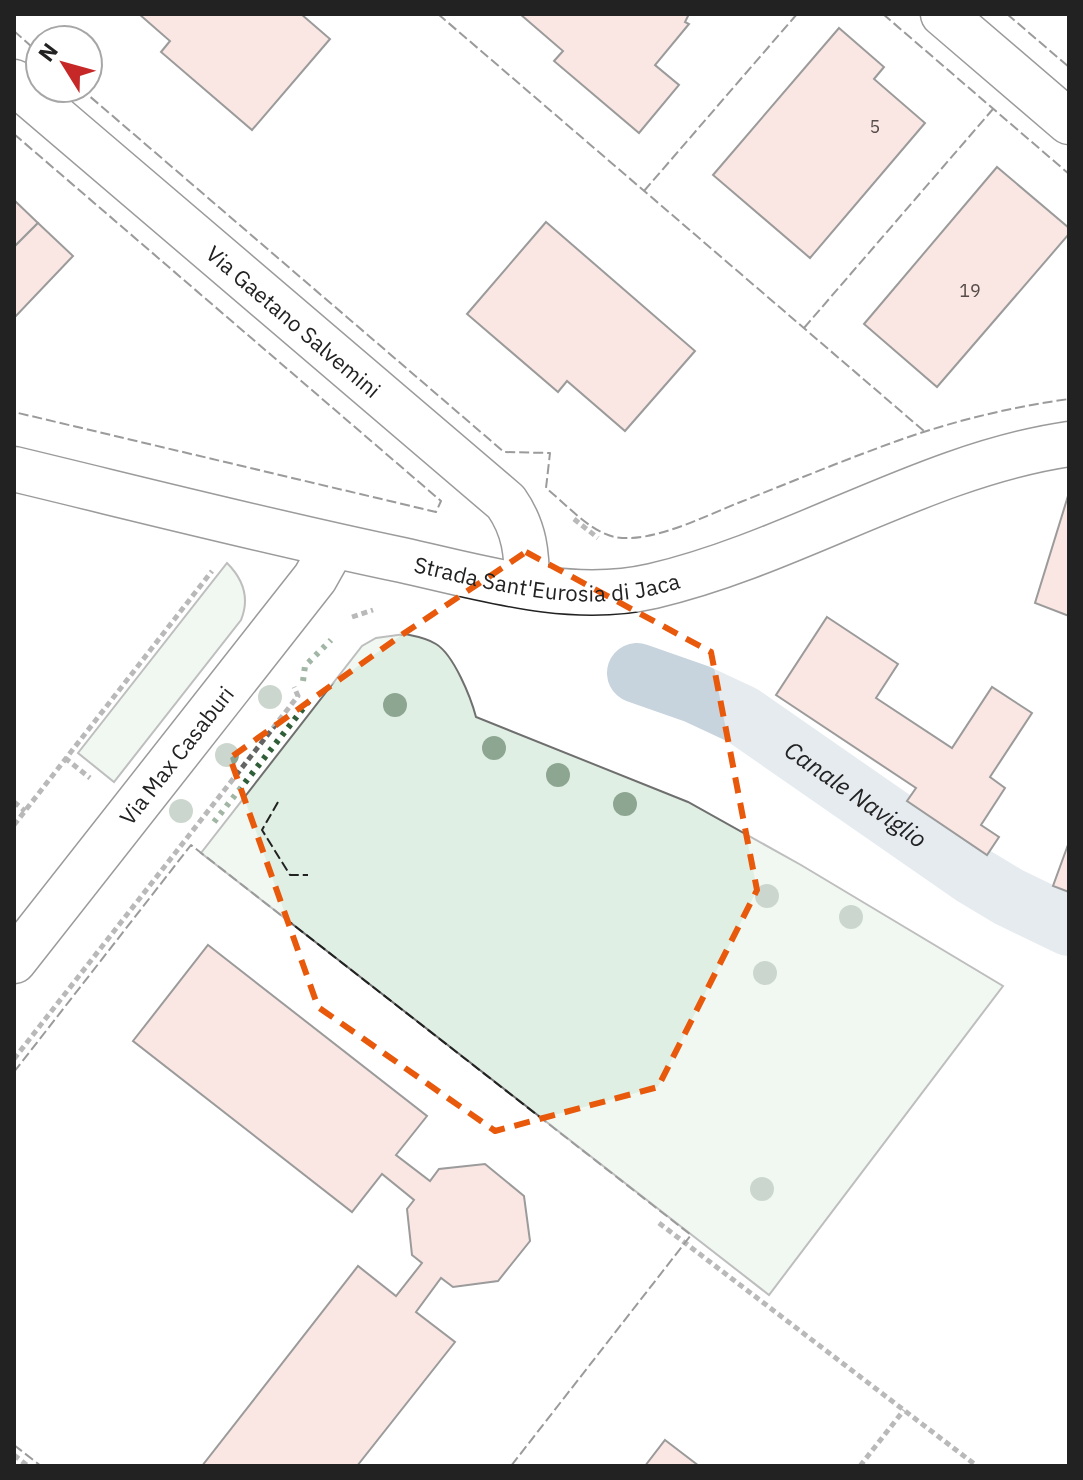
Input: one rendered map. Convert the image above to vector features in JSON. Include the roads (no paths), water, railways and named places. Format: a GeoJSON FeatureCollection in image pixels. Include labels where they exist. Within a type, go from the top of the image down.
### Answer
{"type":"FeatureCollection","features":[{"type":"Feature","properties":{"kind":"street"},"geometry":{"type":"LineString","coordinates":[[943,14],[1069,122]]}},
{"type":"Feature","properties":{"kind":"street","name":"Via Gaetano Salvemini"},"geometry":{"type":"LineString","coordinates":[[14,82],[506,502],[524,540],[527,586]]}},
{"type":"Feature","properties":{"kind":"street","name":"Strada Sant'Eurosia di Jaca"},"geometry":{"type":"LineString","coordinates":[[14,469],[333,546],[527,586],[602,592],[638,589],[676,580],[753,554],[974,467],[1028,451],[1069,444]]}},
{"type":"Feature","properties":{"kind":"street","name":"Via Max Casaburi"},"geometry":{"type":"LineString","coordinates":[[14,961],[315,578],[333,546]]}},
{"type":"Feature","properties":{"kind":"waterway","name":"Canale Naviglio"},"geometry":{"type":"LineString","coordinates":[[637,673],[697,694],[742,715],[974,876],[1069,926]]}}]}
